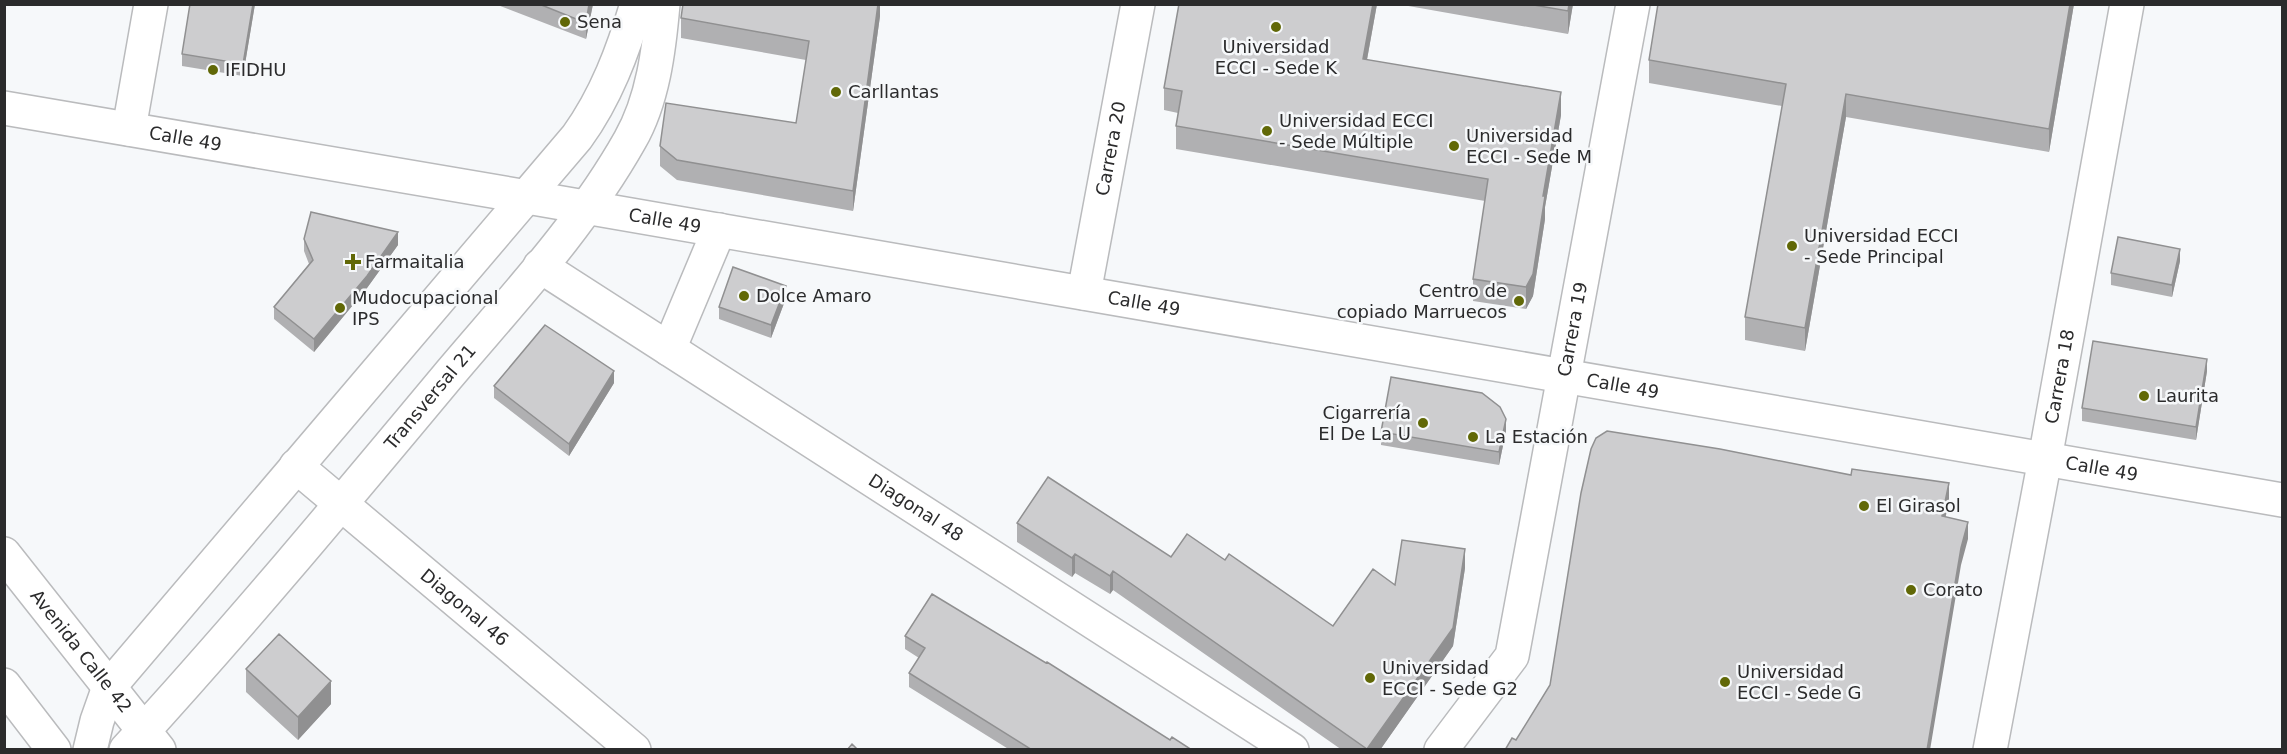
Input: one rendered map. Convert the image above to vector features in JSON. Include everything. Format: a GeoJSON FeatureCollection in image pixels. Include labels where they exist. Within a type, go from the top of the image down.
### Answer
{"type":"FeatureCollection","features":[{"type":"Feature","properties":{"kind":"street"},"geometry":{"type":"LineString","coordinates":[[129,129],[151,4]]}},
{"type":"Feature","properties":{"kind":"street"},"geometry":{"type":"LineString","coordinates":[[90,750],[109,687],[563,155],[591,117],[611,78],[637,4]]}},
{"type":"Feature","properties":{"kind":"street","name":"Transversal 21"},"geometry":{"type":"LineString","coordinates":[[143,743],[588,207],[630,140],[643,112],[660,42],[663,4]]}},
{"type":"Feature","properties":{"kind":"street","name":"Carrera 20"},"geometry":{"type":"LineString","coordinates":[[1084,293],[1138,4]]}},
{"type":"Feature","properties":{"kind":"street","name":"Carrera 19"},"geometry":{"type":"LineString","coordinates":[[1441,750],[1512,656],[1633,4]]}},
{"type":"Feature","properties":{"kind":"street","name":"Carrera 18"},"geometry":{"type":"LineString","coordinates":[[1990,750],[2127,4]]}},
{"type":"Feature","properties":{"kind":"street","name":"Calle 49"},"geometry":{"type":"LineString","coordinates":[[4,108],[2283,500]]}},
{"type":"Feature","properties":{"kind":"street"},"geometry":{"type":"LineString","coordinates":[[669,349],[719,230]]}},
{"type":"Feature","properties":{"kind":"street","name":"Diagonal 48"},"geometry":{"type":"LineString","coordinates":[[540,266],[1292,750]]}},
{"type":"Feature","properties":{"kind":"street","name":"Diagonal 46"},"geometry":{"type":"LineString","coordinates":[[296,466],[634,750]]}},
{"type":"Feature","properties":{"kind":"street","name":"Avenida Calle 42"},"geometry":{"type":"LineString","coordinates":[[4,554],[109,687],[143,743]]}},
{"type":"Feature","properties":{"kind":"street"},"geometry":{"type":"LineString","coordinates":[[4,685],[54,750]]}},
{"type":"Feature","properties":{"kind":"building"},"geometry":{"type":"Polygon","coordinates":[[[190,4],[253,4],[243,64],[182,54],[190,4]]]}},
{"type":"Feature","properties":{"kind":"building"},"geometry":{"type":"Polygon","coordinates":[[[539,4],[589,4],[586,23],[539,4]]]}},
{"type":"Feature","properties":{"kind":"building","name":"Carllantas"},"geometry":{"type":"Polygon","coordinates":[[[683,4],[878,4],[853,191],[677,160],[660,146],[666,103],[796,123],[809,41],[681,18],[683,4]]]}},
{"type":"Feature","properties":{"kind":"building"},"geometry":{"type":"Polygon","coordinates":[[[1179,4],[1373,4],[1363,59],[1561,92],[1543,196],[1545,196],[1533,274],[1526,287],[1473,279],[1488,179],[1176,126],[1182,91],[1164,88],[1179,4]]]}},
{"type":"Feature","properties":{"kind":"building"},"geometry":{"type":"Polygon","coordinates":[[[1528,4],[1569,4],[1568,11],[1528,4]]]}},
{"type":"Feature","properties":{"kind":"building","name":"Universidad ECCI - Sede Principal"},"geometry":{"type":"Polygon","coordinates":[[[1658,4],[2070,4],[2049,129],[1846,94],[1805,328],[1745,317],[1786,84],[1649,60],[1658,4]]]}},
{"type":"Feature","properties":{"kind":"building"},"geometry":{"type":"Polygon","coordinates":[[[311,212],[398,232],[367,276],[314,339],[274,307],[313,260],[304,239],[311,212]]]}},
{"type":"Feature","properties":{"kind":"building"},"geometry":{"type":"Polygon","coordinates":[[[2118,237],[2180,249],[2172,285],[2111,273],[2118,237]]]}},
{"type":"Feature","properties":{"kind":"building"},"geometry":{"type":"Polygon","coordinates":[[[733,267],[786,286],[771,325],[719,307],[733,267]]]}},
{"type":"Feature","properties":{"kind":"building"},"geometry":{"type":"Polygon","coordinates":[[[545,325],[614,371],[569,444],[494,386],[545,325]]]}},
{"type":"Feature","properties":{"kind":"building","name":"Laurita"},"geometry":{"type":"Polygon","coordinates":[[[2093,341],[2207,359],[2196,427],[2082,408],[2093,341]]]}},
{"type":"Feature","properties":{"kind":"building"},"geometry":{"type":"Polygon","coordinates":[[[1391,377],[1482,393],[1500,407],[1506,419],[1499,452],[1381,432],[1391,377]]]}},
{"type":"Feature","properties":{"kind":"building"},"geometry":{"type":"Polygon","coordinates":[[[1607,431],[1720,449],[1851,475],[1852,469],[1949,483],[1942,516],[1968,522],[1961,548],[1927,750],[1505,750],[1512,738],[1516,740],[1550,685],[1581,493],[1591,449],[1596,438],[1607,431]]]}},
{"type":"Feature","properties":{"kind":"building"},"geometry":{"type":"Polygon","coordinates":[[[1048,477],[1171,557],[1187,534],[1225,560],[1229,554],[1333,626],[1373,569],[1395,585],[1402,540],[1465,549],[1453,628],[1367,749],[1113,571],[1110,576],[1075,554],[1072,558],[1017,523],[1048,477]]]}},
{"type":"Feature","properties":{"kind":"building"},"geometry":{"type":"Polygon","coordinates":[[[932,594],[1047,662],[1170,740],[1172,737],[1192,750],[1032,750],[909,673],[925,648],[905,636],[932,594]]]}},
{"type":"Feature","properties":{"kind":"building"},"geometry":{"type":"Polygon","coordinates":[[[279,634],[331,681],[298,717],[246,669],[279,634]]]}},
{"type":"Feature","properties":{"kind":"building"},"geometry":{"type":"Polygon","coordinates":[[[852,744],[858,750],[847,750],[852,744]]]}},
{"type":"Feature","properties":{"kind":"place","name":"Sena"},"geometry":{"type":"Point","coordinates":[565,22]}},
{"type":"Feature","properties":{"kind":"place","name":"Universidad ECCI - Sede K"},"geometry":{"type":"Point","coordinates":[1276,27]}},
{"type":"Feature","properties":{"kind":"place","name":"IFIDHU"},"geometry":{"type":"Point","coordinates":[213,70]}},
{"type":"Feature","properties":{"kind":"place","name":"Carllantas"},"geometry":{"type":"Point","coordinates":[836,92]}},
{"type":"Feature","properties":{"kind":"place","name":"Universidad ECCI - Sede Múltiple"},"geometry":{"type":"Point","coordinates":[1267,131]}},
{"type":"Feature","properties":{"kind":"place","name":"Universidad ECCI - Sede M"},"geometry":{"type":"Point","coordinates":[1454,146]}},
{"type":"Feature","properties":{"kind":"place","name":"Universidad ECCI - Sede Principal"},"geometry":{"type":"Point","coordinates":[1792,246]}},
{"type":"Feature","properties":{"kind":"place","name":"Farmaitalia"},"geometry":{"type":"Point","coordinates":[353,262]}},
{"type":"Feature","properties":{"kind":"place","name":"Dolce Amaro"},"geometry":{"type":"Point","coordinates":[744,296]}},
{"type":"Feature","properties":{"kind":"place","name":"Centro de copiado Marruecos"},"geometry":{"type":"Point","coordinates":[1519,301]}},
{"type":"Feature","properties":{"kind":"place","name":"Mudocupacional IPS"},"geometry":{"type":"Point","coordinates":[340,308]}},
{"type":"Feature","properties":{"kind":"place","name":"Laurita"},"geometry":{"type":"Point","coordinates":[2144,396]}},
{"type":"Feature","properties":{"kind":"place","name":"Cigarrería El De La U"},"geometry":{"type":"Point","coordinates":[1423,423]}},
{"type":"Feature","properties":{"kind":"place","name":"La Estación"},"geometry":{"type":"Point","coordinates":[1473,437]}},
{"type":"Feature","properties":{"kind":"place","name":"El Girasol"},"geometry":{"type":"Point","coordinates":[1864,506]}},
{"type":"Feature","properties":{"kind":"place","name":"Corato"},"geometry":{"type":"Point","coordinates":[1911,590]}},
{"type":"Feature","properties":{"kind":"place","name":"Universidad ECCI - Sede G2"},"geometry":{"type":"Point","coordinates":[1370,678]}},
{"type":"Feature","properties":{"kind":"place","name":"Universidad ECCI - Sede G"},"geometry":{"type":"Point","coordinates":[1725,682]}}]}
